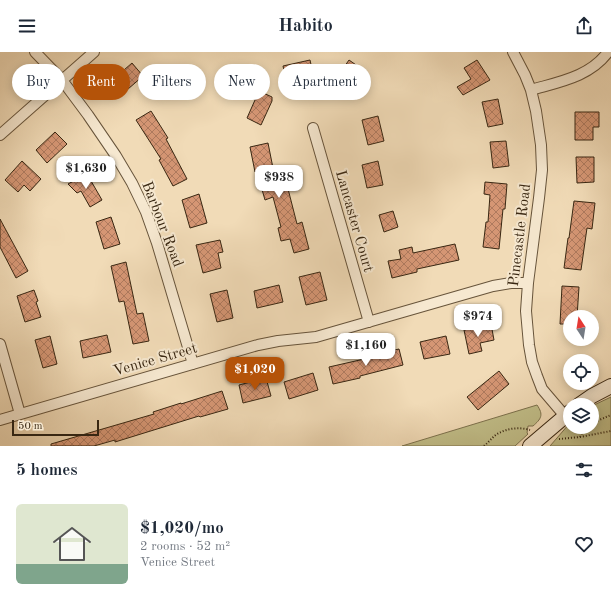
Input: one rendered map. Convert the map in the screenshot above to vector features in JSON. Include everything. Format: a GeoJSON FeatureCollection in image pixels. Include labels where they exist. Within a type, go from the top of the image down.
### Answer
{"type":"FeatureCollection","features":[{"type":"Feature","properties":{"kind":"main road"},"geometry":{"type":"LineString","coordinates":[[589,398],[611,386]]}},
{"type":"Feature","properties":{"kind":"main road"},"geometry":{"type":"LineString","coordinates":[[530,446],[563,417]]}},
{"type":"Feature","properties":{"kind":"street","name":"Barbour Road"},"geometry":{"type":"LineString","coordinates":[[35,52],[47,64]]}},
{"type":"Feature","properties":{"kind":"street"},"geometry":{"type":"LineString","coordinates":[[65,77],[94,52]]}},
{"type":"Feature","properties":{"kind":"street","name":"Pinecastle Road"},"geometry":{"type":"LineString","coordinates":[[513,52],[531,90],[541,145],[542,170],[526,311],[529,345],[532,362],[542,389],[563,410]]}},
{"type":"Feature","properties":{"kind":"street"},"geometry":{"type":"LineString","coordinates":[[531,90],[586,72],[597,64],[608,52]]}},
{"type":"Feature","properties":{"kind":"street","name":"Barbour Road"},"geometry":{"type":"LineString","coordinates":[[65,84],[116,156],[132,183],[146,212],[157,243],[193,364]]}},
{"type":"Feature","properties":{"kind":"street"},"geometry":{"type":"LineString","coordinates":[[0,136],[40,100]]}},
{"type":"Feature","properties":{"kind":"street","name":"Lancaster Court"},"geometry":{"type":"LineString","coordinates":[[313,128],[369,322]]}},
{"type":"Feature","properties":{"kind":"street","name":"Venice Street"},"geometry":{"type":"LineString","coordinates":[[0,420],[258,345],[278,341],[316,337],[493,286],[511,283],[528,283]]}},
{"type":"Feature","properties":{"kind":"street"},"geometry":{"type":"LineString","coordinates":[[0,344],[20,414]]}},
{"type":"Feature","properties":{"kind":"path"},"geometry":{"type":"LineString","coordinates":[[599,421],[611,415]]}},
{"type":"Feature","properties":{"kind":"shaded area"},"geometry":{"type":"Polygon","coordinates":[[[611,397],[611,446],[550,446],[563,431],[563,434],[599,434],[599,403],[611,397]]]}},
{"type":"Feature","properties":{"kind":"shaded area"},"geometry":{"type":"Polygon","coordinates":[[[537,405],[541,414],[540,419],[533,426],[528,426],[528,434],[515,446],[402,446],[537,405]]]}},
{"type":"Feature","properties":{"kind":"building"},"geometry":{"type":"Polygon","coordinates":[[[310,60],[311,64],[292,64],[310,60]]]}},
{"type":"Feature","properties":{"kind":"building"},"geometry":{"type":"Polygon","coordinates":[[[349,60],[355,64],[346,64],[349,60]]]}},
{"type":"Feature","properties":{"kind":"building"},"geometry":{"type":"Polygon","coordinates":[[[477,60],[490,80],[463,95],[457,87],[471,79],[464,68],[477,60]]]}},
{"type":"Feature","properties":{"kind":"building"},"geometry":{"type":"Polygon","coordinates":[[[132,63],[138,70],[138,80],[130,87],[130,65],[132,63]]]}},
{"type":"Feature","properties":{"kind":"building"},"geometry":{"type":"Polygon","coordinates":[[[270,96],[272,97],[272,101],[261,125],[247,118],[255,100],[270,100],[270,96]]]}},
{"type":"Feature","properties":{"kind":"building"},"geometry":{"type":"Polygon","coordinates":[[[498,99],[503,124],[488,127],[482,102],[498,99]]]}},
{"type":"Feature","properties":{"kind":"building"},"geometry":{"type":"Polygon","coordinates":[[[151,111],[168,138],[166,139],[187,179],[173,186],[159,160],[161,159],[136,120],[151,111]]]}},
{"type":"Feature","properties":{"kind":"building"},"geometry":{"type":"Polygon","coordinates":[[[575,112],[599,112],[599,127],[593,127],[593,140],[575,140],[575,112]]]}},
{"type":"Feature","properties":{"kind":"building"},"geometry":{"type":"Polygon","coordinates":[[[378,116],[384,141],[368,145],[362,120],[378,116]]]}},
{"type":"Feature","properties":{"kind":"building"},"geometry":{"type":"Polygon","coordinates":[[[55,132],[67,144],[47,163],[36,150],[55,132]]]}},
{"type":"Feature","properties":{"kind":"building"},"geometry":{"type":"Polygon","coordinates":[[[506,141],[509,166],[493,168],[490,142],[506,141]]]}},
{"type":"Feature","properties":{"kind":"building"},"geometry":{"type":"Polygon","coordinates":[[[268,143],[276,183],[286,181],[297,224],[302,222],[309,249],[294,253],[290,239],[281,241],[278,228],[281,227],[273,197],[265,200],[257,172],[255,172],[250,147],[268,143]]]}},
{"type":"Feature","properties":{"kind":"building"},"geometry":{"type":"Polygon","coordinates":[[[576,157],[594,157],[594,182],[577,183],[576,157]]]}},
{"type":"Feature","properties":{"kind":"building"},"geometry":{"type":"Polygon","coordinates":[[[22,161],[41,179],[30,191],[24,185],[18,192],[5,180],[22,161]]]}},
{"type":"Feature","properties":{"kind":"building"},"geometry":{"type":"Polygon","coordinates":[[[378,161],[383,185],[367,188],[362,165],[378,161]]]}},
{"type":"Feature","properties":{"kind":"building"},"geometry":{"type":"Polygon","coordinates":[[[87,174],[102,200],[90,207],[81,191],[77,193],[68,184],[87,174]]]}},
{"type":"Feature","properties":{"kind":"building"},"geometry":{"type":"Polygon","coordinates":[[[485,182],[507,184],[499,249],[483,247],[486,222],[488,222],[490,195],[484,194],[485,182]]]}},
{"type":"Feature","properties":{"kind":"building"},"geometry":{"type":"Polygon","coordinates":[[[199,194],[207,223],[190,228],[182,200],[199,194]]]}},
{"type":"Feature","properties":{"kind":"building"},"geometry":{"type":"Polygon","coordinates":[[[574,201],[595,203],[592,229],[587,228],[581,270],[564,268],[574,201]]]}},
{"type":"Feature","properties":{"kind":"building"},"geometry":{"type":"Polygon","coordinates":[[[393,211],[398,227],[384,232],[379,215],[393,211]]]}},
{"type":"Feature","properties":{"kind":"building"},"geometry":{"type":"Polygon","coordinates":[[[111,217],[120,244],[104,249],[96,222],[111,217]]]}},
{"type":"Feature","properties":{"kind":"building"},"geometry":{"type":"Polygon","coordinates":[[[0,219],[28,271],[16,278],[0,247],[0,219]]]}},
{"type":"Feature","properties":{"kind":"building"},"geometry":{"type":"Polygon","coordinates":[[[220,240],[223,252],[218,253],[221,268],[203,273],[196,245],[220,240]]]}},
{"type":"Feature","properties":{"kind":"building"},"geometry":{"type":"Polygon","coordinates":[[[455,244],[459,260],[417,269],[417,272],[392,278],[388,261],[401,259],[399,250],[412,247],[413,253],[455,244]]]}},
{"type":"Feature","properties":{"kind":"building"},"geometry":{"type":"Polygon","coordinates":[[[126,262],[137,314],[143,313],[149,341],[133,344],[124,301],[119,302],[111,266],[126,262]]]}},
{"type":"Feature","properties":{"kind":"building"},"geometry":{"type":"Polygon","coordinates":[[[320,272],[327,300],[306,305],[299,277],[320,272]]]}},
{"type":"Feature","properties":{"kind":"building"},"geometry":{"type":"Polygon","coordinates":[[[279,285],[283,302],[257,308],[254,291],[279,285]]]}},
{"type":"Feature","properties":{"kind":"building"},"geometry":{"type":"Polygon","coordinates":[[[562,286],[579,287],[577,310],[563,310],[563,324],[560,324],[562,286]]]}},
{"type":"Feature","properties":{"kind":"building"},"geometry":{"type":"Polygon","coordinates":[[[34,290],[41,317],[25,322],[17,296],[34,290]]]}},
{"type":"Feature","properties":{"kind":"building"},"geometry":{"type":"Polygon","coordinates":[[[227,290],[233,318],[217,322],[210,294],[227,290]]]}},
{"type":"Feature","properties":{"kind":"building"},"geometry":{"type":"Polygon","coordinates":[[[491,324],[494,340],[480,343],[482,351],[469,354],[464,330],[491,324]]]}},
{"type":"Feature","properties":{"kind":"building"},"geometry":{"type":"Polygon","coordinates":[[[107,335],[111,352],[83,358],[80,341],[107,335]]]}},
{"type":"Feature","properties":{"kind":"building"},"geometry":{"type":"Polygon","coordinates":[[[50,336],[57,364],[43,368],[35,340],[50,336]]]}},
{"type":"Feature","properties":{"kind":"building"},"geometry":{"type":"Polygon","coordinates":[[[446,336],[450,354],[424,359],[420,342],[446,336]]]}},
{"type":"Feature","properties":{"kind":"building"},"geometry":{"type":"Polygon","coordinates":[[[399,349],[403,365],[360,376],[360,378],[333,384],[329,367],[373,357],[373,355],[399,349]]]}},
{"type":"Feature","properties":{"kind":"building"},"geometry":{"type":"Polygon","coordinates":[[[499,371],[509,384],[478,410],[467,397],[499,371]]]}},
{"type":"Feature","properties":{"kind":"building"},"geometry":{"type":"Polygon","coordinates":[[[313,373],[318,390],[289,399],[284,382],[313,373]]]}},
{"type":"Feature","properties":{"kind":"building"},"geometry":{"type":"Polygon","coordinates":[[[266,378],[271,396],[243,403],[239,385],[266,378]]]}},
{"type":"Feature","properties":{"kind":"building"},"geometry":{"type":"Polygon","coordinates":[[[222,391],[228,409],[200,417],[199,416],[115,442],[115,440],[94,446],[51,446],[51,444],[154,414],[153,412],[222,391]]]}}]}
